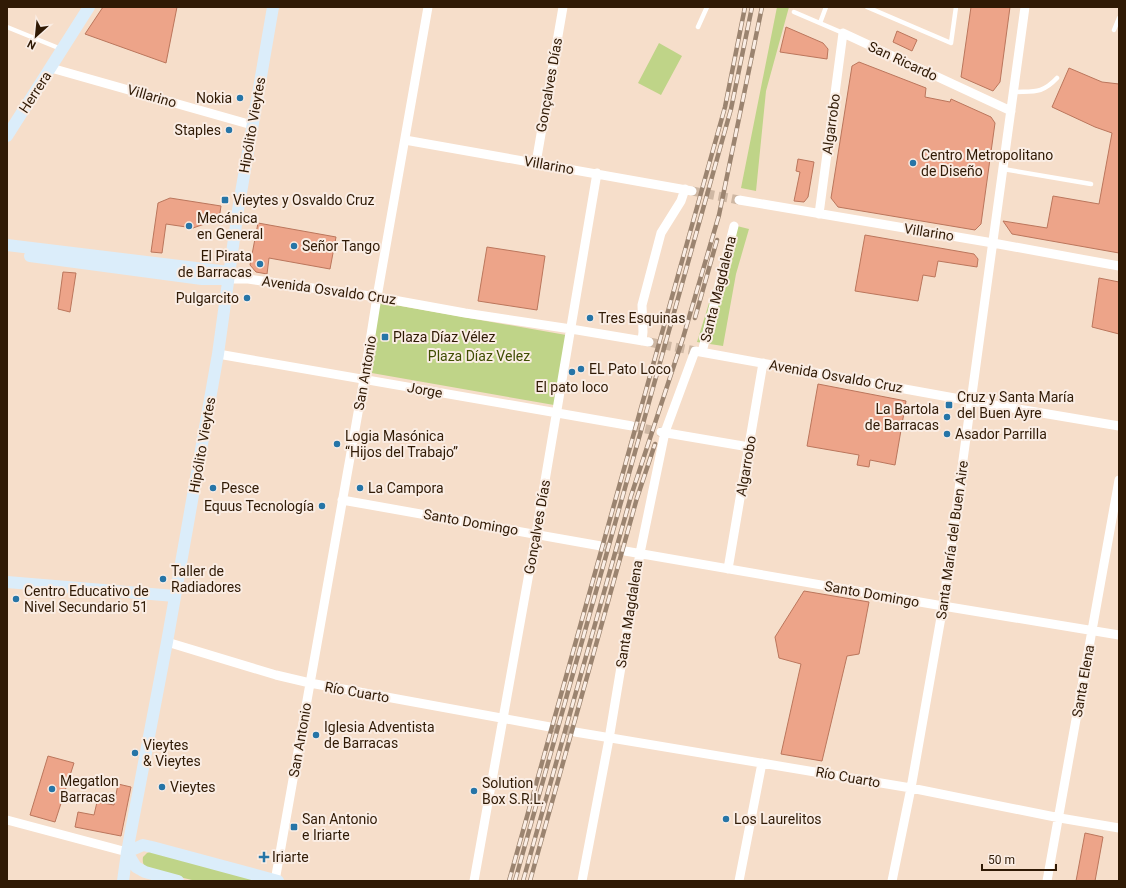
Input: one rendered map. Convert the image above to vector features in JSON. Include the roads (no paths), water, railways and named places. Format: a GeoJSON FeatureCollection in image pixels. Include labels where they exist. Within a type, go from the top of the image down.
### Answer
{"type":"FeatureCollection","features":[{"type":"Feature","properties":{"kind":"main road","name":"Herrera"},"geometry":{"type":"LineString","coordinates":[[7,136],[89,7]]}},
{"type":"Feature","properties":{"kind":"main road","name":"Hipólito Vieytes"},"geometry":{"type":"LineString","coordinates":[[122,881],[167,642],[218,354],[228,275],[252,124],[273,7]]}},
{"type":"Feature","properties":{"kind":"main road","name":"Avenida Osvaldo Cruz"},"geometry":{"type":"LineString","coordinates":[[7,245],[228,275]]}},
{"type":"Feature","properties":{"kind":"main road","name":"Avenida Osvaldo Cruz"},"geometry":{"type":"LineString","coordinates":[[7,253],[202,279],[228,275]]}},
{"type":"Feature","properties":{"kind":"main road"},"geometry":{"type":"LineString","coordinates":[[7,582],[175,596]]}},
{"type":"Feature","properties":{"kind":"main road"},"geometry":{"type":"LineString","coordinates":[[178,881],[145,872],[136,867],[127,852],[143,845],[276,881]]}},
{"type":"Feature","properties":{"kind":"street","name":"San Antonio"},"geometry":{"type":"LineString","coordinates":[[276,881],[428,7]]}},
{"type":"Feature","properties":{"kind":"street","name":"Gonçalves Días"},"geometry":{"type":"LineString","coordinates":[[536,163],[563,7]]}},
{"type":"Feature","properties":{"kind":"street","name":"Santa María del Buen Aire"},"geometry":{"type":"LineString","coordinates":[[892,881],[912,788],[943,606],[1025,7]]}},
{"type":"Feature","properties":{"kind":"street","name":"San Ricardo"},"geometry":{"type":"LineString","coordinates":[[843,33],[1011,111]]}},
{"type":"Feature","properties":{"kind":"street","name":"Algarrobo"},"geometry":{"type":"LineString","coordinates":[[819,214],[843,33]]}},
{"type":"Feature","properties":{"kind":"street","name":"Villarino"},"geometry":{"type":"LineString","coordinates":[[51,68],[252,124]]}},
{"type":"Feature","properties":{"kind":"street","name":"Villarino"},"geometry":{"type":"LineString","coordinates":[[405,140],[689,190],[660,233],[642,305],[643,332],[645,341]]}},
{"type":"Feature","properties":{"kind":"street","name":"Gonçalves Días"},"geometry":{"type":"LineString","coordinates":[[474,881],[536,534],[597,173]]}},
{"type":"Feature","properties":{"kind":"street","name":"Villarino"},"geometry":{"type":"LineString","coordinates":[[740,200],[1119,266]]}},
{"type":"Feature","properties":{"kind":"street","name":"Santa Magdalena"},"geometry":{"type":"LineString","coordinates":[[582,881],[663,432],[698,352],[734,226]]}},
{"type":"Feature","properties":{"kind":"street","name":"Avenida Osvaldo Cruz"},"geometry":{"type":"LineString","coordinates":[[228,275],[377,297],[466,314],[571,328],[645,341]]}},
{"type":"Feature","properties":{"kind":"street","name":"Avenida Osvaldo Cruz"},"geometry":{"type":"LineString","coordinates":[[698,352],[1119,426]]}},
{"type":"Feature","properties":{"kind":"street","name":"Jorge"},"geometry":{"type":"LineString","coordinates":[[218,354],[632,426]]}},
{"type":"Feature","properties":{"kind":"street","name":"Algarrobo"},"geometry":{"type":"LineString","coordinates":[[728,569],[763,363]]}},
{"type":"Feature","properties":{"kind":"street"},"geometry":{"type":"LineString","coordinates":[[663,432],[749,447]]}},
{"type":"Feature","properties":{"kind":"street","name":"Santa Elena"},"geometry":{"type":"LineString","coordinates":[[1047,881],[1060,818],[1119,480]]}},
{"type":"Feature","properties":{"kind":"street","name":"Santo Domingo"},"geometry":{"type":"LineString","coordinates":[[342,500],[601,546]]}},
{"type":"Feature","properties":{"kind":"street","name":"Santo Domingo"},"geometry":{"type":"LineString","coordinates":[[625,550],[943,606],[1119,635]]}},
{"type":"Feature","properties":{"kind":"street","name":"Río Cuarto"},"geometry":{"type":"LineString","coordinates":[[167,642],[269,673],[310,683],[550,727]]}},
{"type":"Feature","properties":{"kind":"street","name":"Río Cuarto"},"geometry":{"type":"LineString","coordinates":[[575,732],[608,739],[912,788],[1060,818],[1119,828]]}},
{"type":"Feature","properties":{"kind":"street"},"geometry":{"type":"LineString","coordinates":[[739,881],[762,763]]}},
{"type":"Feature","properties":{"kind":"street"},"geometry":{"type":"LineString","coordinates":[[7,820],[127,852]]}},
{"type":"Feature","properties":{"kind":"lane"},"geometry":{"type":"LineString","coordinates":[[698,26],[707,7]]}},
{"type":"Feature","properties":{"kind":"lane"},"geometry":{"type":"LineString","coordinates":[[820,23],[826,7]]}},
{"type":"Feature","properties":{"kind":"lane"},"geometry":{"type":"LineString","coordinates":[[867,7],[952,43],[956,7]]}},
{"type":"Feature","properties":{"kind":"lane","name":"San Ricardo"},"geometry":{"type":"LineString","coordinates":[[794,12],[843,33]]}},
{"type":"Feature","properties":{"kind":"lane"},"geometry":{"type":"LineString","coordinates":[[1114,30],[1119,18]]}},
{"type":"Feature","properties":{"kind":"lane"},"geometry":{"type":"LineString","coordinates":[[7,27],[62,49]]}},
{"type":"Feature","properties":{"kind":"lane"},"geometry":{"type":"LineString","coordinates":[[1014,92],[1040,90],[1049,86],[1057,78]]}},
{"type":"Feature","properties":{"kind":"lane"},"geometry":{"type":"LineString","coordinates":[[1003,169],[1091,184]]}},
{"type":"Feature","properties":{"kind":"tunnel"},"geometry":{"type":"LineString","coordinates":[[692,191],[739,200]]}},
{"type":"Feature","properties":{"kind":"tunnel"},"geometry":{"type":"LineString","coordinates":[[649,342],[695,351]]}},
{"type":"Feature","properties":{"kind":"tunnel"},"geometry":{"type":"LineString","coordinates":[[632,426],[661,432]]}},
{"type":"Feature","properties":{"kind":"tunnel"},"geometry":{"type":"LineString","coordinates":[[601,546],[625,551]]}},
{"type":"Feature","properties":{"kind":"tunnel"},"geometry":{"type":"LineString","coordinates":[[550,727],[575,732]]}},
{"type":"Feature","properties":{"kind":"railway"},"geometry":{"type":"LineString","coordinates":[[509,881],[725,107],[745,7]]}},
{"type":"Feature","properties":{"kind":"railway"},"geometry":{"type":"LineString","coordinates":[[515,881],[731,109],[752,7]]}},
{"type":"Feature","properties":{"kind":"railway"},"geometry":{"type":"LineString","coordinates":[[523,881],[631,496],[683,338],[719,215],[762,7]]}},
{"type":"Feature","properties":{"kind":"railway"},"geometry":{"type":"LineString","coordinates":[[695,318],[717,240]]}},
{"type":"Feature","properties":{"kind":"railway"},"geometry":{"type":"LineString","coordinates":[[530,881],[637,498],[655,444]]}},
{"type":"Feature","properties":{"kind":"place","name":"Nokia"},"geometry":{"type":"Point","coordinates":[240,98]}},
{"type":"Feature","properties":{"kind":"place","name":"Staples"},"geometry":{"type":"Point","coordinates":[229,130]}},
{"type":"Feature","properties":{"kind":"place","name":"Centro Metropolitano de Diseño"},"geometry":{"type":"Point","coordinates":[913,163]}},
{"type":"Feature","properties":{"kind":"place","name":"Vieytes y Osvaldo Cruz"},"geometry":{"type":"Point","coordinates":[225,200]}},
{"type":"Feature","properties":{"kind":"place","name":"Mecánica en General"},"geometry":{"type":"Point","coordinates":[189,226]}},
{"type":"Feature","properties":{"kind":"place","name":"Señor Tango"},"geometry":{"type":"Point","coordinates":[294,246]}},
{"type":"Feature","properties":{"kind":"place","name":"El Pirata de Barracas"},"geometry":{"type":"Point","coordinates":[260,264]}},
{"type":"Feature","properties":{"kind":"place","name":"Pulgarcito"},"geometry":{"type":"Point","coordinates":[247,298]}},
{"type":"Feature","properties":{"kind":"place","name":"Tres Esquinas"},"geometry":{"type":"Point","coordinates":[590,318]}},
{"type":"Feature","properties":{"kind":"place","name":"Plaza Díaz Vélez"},"geometry":{"type":"Point","coordinates":[385,337]}},
{"type":"Feature","properties":{"kind":"place","name":"EL Pato Loco"},"geometry":{"type":"Point","coordinates":[581,369]}},
{"type":"Feature","properties":{"kind":"place","name":"El pato loco"},"geometry":{"type":"Point","coordinates":[572,372]}},
{"type":"Feature","properties":{"kind":"place","name":"Cruz y Santa María del Buen Ayre"},"geometry":{"type":"Point","coordinates":[949,405]}},
{"type":"Feature","properties":{"kind":"place","name":"La Bartola de Barracas"},"geometry":{"type":"Point","coordinates":[947,417]}},
{"type":"Feature","properties":{"kind":"place","name":"Asador Parrilla"},"geometry":{"type":"Point","coordinates":[947,434]}},
{"type":"Feature","properties":{"kind":"place","name":"Logia Masónica “Hijos del Trabajo”"},"geometry":{"type":"Point","coordinates":[337,444]}},
{"type":"Feature","properties":{"kind":"place","name":"Pesce"},"geometry":{"type":"Point","coordinates":[213,488]}},
{"type":"Feature","properties":{"kind":"place","name":"La Campora"},"geometry":{"type":"Point","coordinates":[360,488]}},
{"type":"Feature","properties":{"kind":"place","name":"Equus Tecnología"},"geometry":{"type":"Point","coordinates":[322,506]}},
{"type":"Feature","properties":{"kind":"place","name":"Taller de Radiadores"},"geometry":{"type":"Point","coordinates":[163,579]}},
{"type":"Feature","properties":{"kind":"place","name":"Centro Educativo de Nivel Secundario 51"},"geometry":{"type":"Point","coordinates":[16,599]}},
{"type":"Feature","properties":{"kind":"place","name":"Iglesia Adventista de Barracas"},"geometry":{"type":"Point","coordinates":[316,735]}},
{"type":"Feature","properties":{"kind":"place","name":"Vieytes & Vieytes"},"geometry":{"type":"Point","coordinates":[135,753]}},
{"type":"Feature","properties":{"kind":"place","name":"Vieytes"},"geometry":{"type":"Point","coordinates":[162,787]}},
{"type":"Feature","properties":{"kind":"place","name":"Megatlon Barracas"},"geometry":{"type":"Point","coordinates":[52,789]}},
{"type":"Feature","properties":{"kind":"place","name":"Solution Box S.R.L."},"geometry":{"type":"Point","coordinates":[474,791]}},
{"type":"Feature","properties":{"kind":"place","name":"Los Laurelitos"},"geometry":{"type":"Point","coordinates":[726,819]}},
{"type":"Feature","properties":{"kind":"place","name":"San Antonio e Iriarte"},"geometry":{"type":"Point","coordinates":[294,827]}},
{"type":"Feature","properties":{"kind":"place","name":"Iriarte"},"geometry":{"type":"Point","coordinates":[264,857]}},
{"type":"Feature","properties":{"kind":"park label","name":"Plaza Díaz Velez"},"geometry":{"type":"Point","coordinates":[479,356]}}]}
